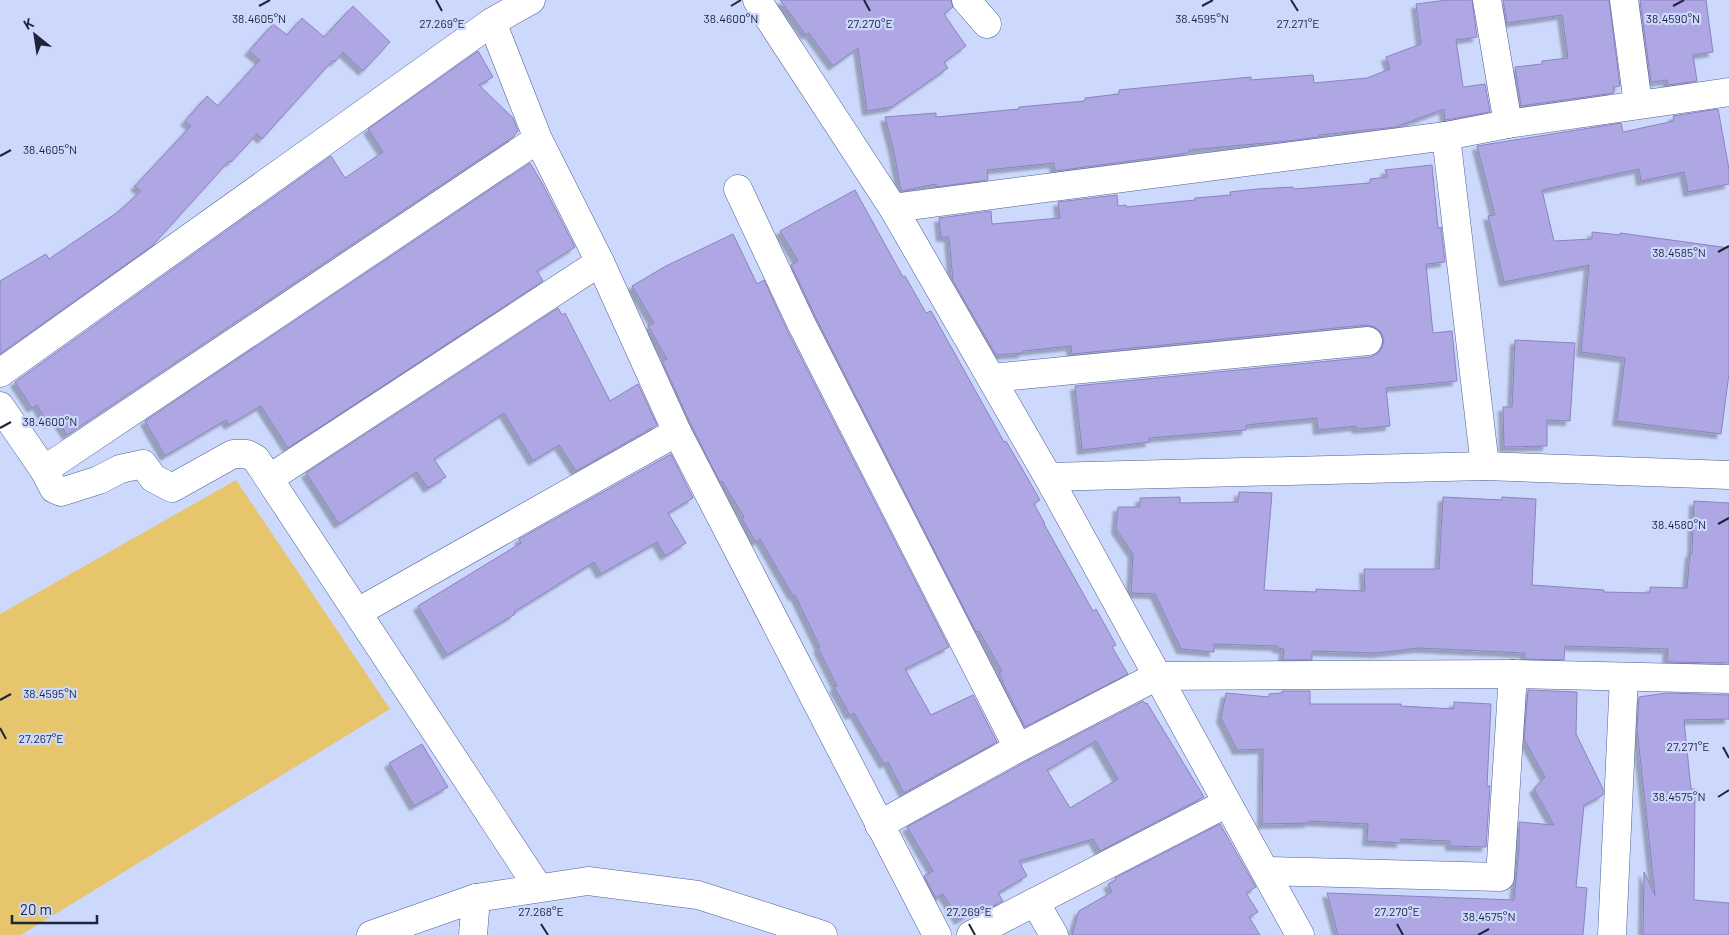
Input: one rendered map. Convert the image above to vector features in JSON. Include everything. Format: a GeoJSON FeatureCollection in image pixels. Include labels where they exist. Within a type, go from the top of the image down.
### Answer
{"type":"FeatureCollection","features":[{"type":"Feature","properties":{"kind":"street"},"geometry":{"type":"LineString","coordinates":[[0,373],[492,22],[531,0]]}},
{"type":"Feature","properties":{"kind":"street"},"geometry":{"type":"LineString","coordinates":[[757,0],[893,208],[992,378],[1300,935]]}},
{"type":"Feature","properties":{"kind":"street"},"geometry":{"type":"LineString","coordinates":[[966,0],[987,24]]}},
{"type":"Feature","properties":{"kind":"street"},"geometry":{"type":"LineString","coordinates":[[1487,0],[1508,124]]}},
{"type":"Feature","properties":{"kind":"street"},"geometry":{"type":"LineString","coordinates":[[1624,0],[1638,104]]}},
{"type":"Feature","properties":{"kind":"street"},"geometry":{"type":"LineString","coordinates":[[492,22],[538,140],[600,262],[677,432],[937,935]]}},
{"type":"Feature","properties":{"kind":"street"},"geometry":{"type":"LineString","coordinates":[[893,208],[1446,136],[1508,124],[1729,92]]}},
{"type":"Feature","properties":{"kind":"street"},"geometry":{"type":"LineString","coordinates":[[1446,136],[1485,466]]}},
{"type":"Feature","properties":{"kind":"street"},"geometry":{"type":"LineString","coordinates":[[44,470],[538,140]]}},
{"type":"Feature","properties":{"kind":"street"},"geometry":{"type":"LineString","coordinates":[[738,189],[801,323],[1018,748]]}},
{"type":"Feature","properties":{"kind":"street"},"geometry":{"type":"LineString","coordinates":[[270,478],[600,262]]}},
{"type":"Feature","properties":{"kind":"street"},"geometry":{"type":"LineString","coordinates":[[992,378],[1368,341]]}},
{"type":"Feature","properties":{"kind":"street"},"geometry":{"type":"LineString","coordinates":[[0,406],[44,470],[54,488],[61,492],[99,480],[120,469],[143,464],[153,478],[172,488],[233,454],[248,454],[256,459],[538,888]]}},
{"type":"Feature","properties":{"kind":"street"},"geometry":{"type":"LineString","coordinates":[[358,612],[677,432]]}},
{"type":"Feature","properties":{"kind":"street"},"geometry":{"type":"LineString","coordinates":[[1048,477],[1485,466],[1729,475]]}},
{"type":"Feature","properties":{"kind":"street"},"geometry":{"type":"LineString","coordinates":[[879,825],[1018,748],[1157,676],[1513,674],[1729,679]]}},
{"type":"Feature","properties":{"kind":"street"},"geometry":{"type":"LineString","coordinates":[[1265,871],[1500,877],[1513,674]]}},
{"type":"Feature","properties":{"kind":"street"},"geometry":{"type":"LineString","coordinates":[[1612,935],[1624,677]]}},
{"type":"Feature","properties":{"kind":"street"},"geometry":{"type":"LineString","coordinates":[[970,935],[1227,803]]}},
{"type":"Feature","properties":{"kind":"street"},"geometry":{"type":"LineString","coordinates":[[371,935],[476,898],[588,881],[698,896],[823,935]]}},
{"type":"Feature","properties":{"kind":"street"},"geometry":{"type":"LineString","coordinates":[[473,935],[476,898]]}},
{"type":"Feature","properties":{"kind":"street"},"geometry":{"type":"LineString","coordinates":[[1035,902],[1054,935]]}},
{"type":"Feature","properties":{"kind":"shaded area"},"geometry":{"type":"Polygon","coordinates":[[[236,480],[390,709],[21,935],[0,935],[0,614],[236,480]]]}},
{"type":"Feature","properties":{"kind":"building"},"geometry":{"type":"Polygon","coordinates":[[[780,0],[951,0],[953,7],[944,14],[966,46],[944,62],[948,68],[892,107],[867,111],[858,48],[833,66],[809,33],[806,35],[780,0]]]}},
{"type":"Feature","properties":{"kind":"building"},"geometry":{"type":"Polygon","coordinates":[[[1447,0],[1472,0],[1477,37],[1456,40],[1463,87],[1485,84],[1490,112],[1445,120],[1444,109],[1396,127],[1319,135],[1319,137],[1288,141],[1189,150],[1189,153],[1055,171],[1054,163],[987,170],[988,180],[936,187],[936,184],[901,191],[885,117],[936,113],[936,117],[1019,109],[1019,107],[1085,101],[1085,98],[1119,94],[1119,90],[1251,77],[1251,80],[1313,75],[1314,83],[1367,78],[1390,69],[1386,57],[1421,44],[1416,4],[1447,0]]]}},
{"type":"Feature","properties":{"kind":"building"},"geometry":{"type":"Polygon","coordinates":[[[1503,0],[1609,0],[1620,86],[1613,87],[1614,93],[1521,106],[1515,67],[1542,64],[1542,61],[1568,58],[1562,15],[1507,23],[1503,0]]]}},
{"type":"Feature","properties":{"kind":"building"},"geometry":{"type":"Polygon","coordinates":[[[1640,0],[1706,0],[1713,52],[1693,55],[1697,81],[1668,85],[1667,80],[1651,82],[1640,0]]]}},
{"type":"Feature","properties":{"kind":"building"},"geometry":{"type":"Polygon","coordinates":[[[353,6],[390,42],[363,71],[343,52],[335,62],[333,60],[262,139],[257,134],[231,162],[229,161],[152,246],[0,354],[0,281],[46,254],[49,259],[118,212],[141,191],[135,186],[191,126],[185,121],[207,96],[218,106],[260,60],[249,51],[273,24],[287,35],[302,18],[324,37],[353,6]]]}},
{"type":"Feature","properties":{"kind":"building"},"geometry":{"type":"Polygon","coordinates":[[[478,51],[493,77],[479,85],[513,118],[518,131],[513,137],[67,435],[57,419],[48,424],[37,405],[32,408],[15,382],[331,156],[345,178],[383,152],[368,129],[478,51]]]}},
{"type":"Feature","properties":{"kind":"building"},"geometry":{"type":"Polygon","coordinates":[[[1718,109],[1729,169],[1729,184],[1688,192],[1684,172],[1641,181],[1639,169],[1542,190],[1554,241],[1592,239],[1592,232],[1620,235],[1620,233],[1729,248],[1729,374],[1721,434],[1617,421],[1625,358],[1581,352],[1589,265],[1504,282],[1488,216],[1495,215],[1477,146],[1621,123],[1623,132],[1674,121],[1673,116],[1718,109]]]}},
{"type":"Feature","properties":{"kind":"building"},"geometry":{"type":"Polygon","coordinates":[[[530,163],[575,247],[537,271],[543,281],[288,448],[261,406],[229,425],[226,420],[165,456],[145,421],[530,163]]]}},
{"type":"Feature","properties":{"kind":"building"},"geometry":{"type":"Polygon","coordinates":[[[1432,165],[1438,228],[1441,227],[1445,262],[1426,264],[1433,333],[1452,331],[1457,381],[1386,388],[1390,426],[1357,429],[1356,426],[1318,430],[1317,418],[1246,425],[1246,430],[1149,438],[1150,442],[1082,450],[1075,386],[1370,357],[1377,354],[1382,348],[1384,340],[1381,332],[1375,327],[1366,325],[1072,354],[1071,346],[996,355],[953,281],[949,237],[941,237],[939,218],[991,211],[992,224],[1060,218],[1058,202],[1117,195],[1118,206],[1126,205],[1126,207],[1195,200],[1195,198],[1231,195],[1230,192],[1257,189],[1293,187],[1294,189],[1370,183],[1370,179],[1388,177],[1385,170],[1432,165]]]}},
{"type":"Feature","properties":{"kind":"building"},"geometry":{"type":"Polygon","coordinates":[[[855,190],[903,277],[905,276],[926,313],[931,311],[1004,442],[1006,441],[1040,500],[1034,504],[1044,524],[1093,611],[1096,609],[1116,645],[1112,647],[1128,674],[1025,727],[1002,681],[999,673],[1002,671],[979,631],[976,632],[815,316],[791,265],[798,261],[780,231],[855,190]]]}},
{"type":"Feature","properties":{"kind":"building"},"geometry":{"type":"Polygon","coordinates":[[[733,234],[757,284],[764,280],[787,330],[949,647],[905,669],[931,715],[973,695],[997,742],[904,793],[888,762],[884,764],[854,713],[850,715],[834,687],[837,686],[795,595],[793,596],[760,539],[756,542],[742,519],[744,517],[722,481],[720,482],[691,425],[662,361],[667,359],[648,326],[654,323],[632,286],[666,266],[733,234]]]}},
{"type":"Feature","properties":{"kind":"building"},"geometry":{"type":"Polygon","coordinates":[[[558,308],[562,315],[565,313],[610,401],[638,384],[657,425],[576,471],[559,445],[533,461],[504,413],[434,459],[446,477],[428,488],[417,472],[339,524],[306,473],[558,308]]]}},
{"type":"Feature","properties":{"kind":"building"},"geometry":{"type":"Polygon","coordinates":[[[1515,340],[1575,343],[1570,421],[1547,420],[1547,446],[1504,447],[1503,407],[1512,407],[1515,340]]]}},
{"type":"Feature","properties":{"kind":"building"},"geometry":{"type":"Polygon","coordinates":[[[671,454],[693,498],[668,513],[686,543],[665,556],[657,542],[601,574],[594,562],[514,612],[515,614],[447,655],[418,606],[521,543],[519,539],[671,454]]]}},
{"type":"Feature","properties":{"kind":"building"},"geometry":{"type":"Polygon","coordinates":[[[1239,492],[1272,493],[1264,590],[1316,592],[1316,589],[1365,591],[1364,569],[1439,569],[1443,497],[1502,500],[1502,497],[1536,499],[1532,585],[1604,590],[1604,592],[1650,593],[1650,587],[1687,588],[1690,553],[1692,554],[1694,501],[1729,503],[1729,663],[1667,662],[1668,649],[1565,646],[1564,660],[1525,659],[1525,653],[1419,648],[1376,653],[1312,651],[1312,660],[1283,660],[1284,649],[1277,648],[1277,646],[1214,644],[1214,652],[1181,649],[1155,594],[1131,593],[1133,554],[1116,529],[1118,507],[1140,507],[1140,498],[1180,497],[1180,503],[1238,502],[1239,492]]]}},
{"type":"Feature","properties":{"kind":"building"},"geometry":{"type":"Polygon","coordinates":[[[1528,690],[1577,692],[1576,734],[1603,789],[1603,795],[1584,805],[1576,887],[1587,888],[1583,935],[1338,935],[1327,893],[1514,900],[1519,849],[1519,822],[1554,825],[1534,789],[1545,777],[1524,739],[1528,690]]]}},
{"type":"Feature","properties":{"kind":"building"},"geometry":{"type":"Polygon","coordinates":[[[1282,691],[1310,691],[1310,704],[1401,704],[1401,706],[1454,709],[1454,702],[1491,704],[1487,786],[1490,786],[1486,847],[1450,846],[1450,841],[1401,839],[1401,843],[1367,841],[1368,824],[1309,821],[1309,823],[1262,824],[1263,749],[1237,750],[1221,718],[1226,693],[1269,697],[1269,694],[1282,693],[1282,691]]]}},
{"type":"Feature","properties":{"kind":"building"},"geometry":{"type":"Polygon","coordinates":[[[1666,693],[1729,695],[1729,719],[1684,720],[1691,789],[1695,789],[1694,900],[1729,903],[1729,935],[1643,935],[1644,872],[1655,895],[1637,728],[1639,697],[1666,693]]]}},
{"type":"Feature","properties":{"kind":"building"},"geometry":{"type":"Polygon","coordinates":[[[1143,701],[1147,703],[1204,797],[1100,851],[1093,839],[1019,861],[1027,876],[998,893],[1003,901],[978,914],[976,910],[959,920],[943,894],[936,898],[924,876],[933,871],[907,827],[1025,762],[1143,701]],[[1096,741],[1047,770],[1070,808],[1118,779],[1096,741]]]}},
{"type":"Feature","properties":{"kind":"building"},"geometry":{"type":"Polygon","coordinates":[[[422,744],[448,787],[414,806],[389,763],[422,744]]]}},
{"type":"Feature","properties":{"kind":"building"},"geometry":{"type":"Polygon","coordinates":[[[1220,824],[1256,887],[1246,893],[1258,912],[1249,917],[1260,935],[1072,935],[1079,911],[1112,892],[1108,884],[1116,880],[1115,878],[1220,824]]]}}]}
